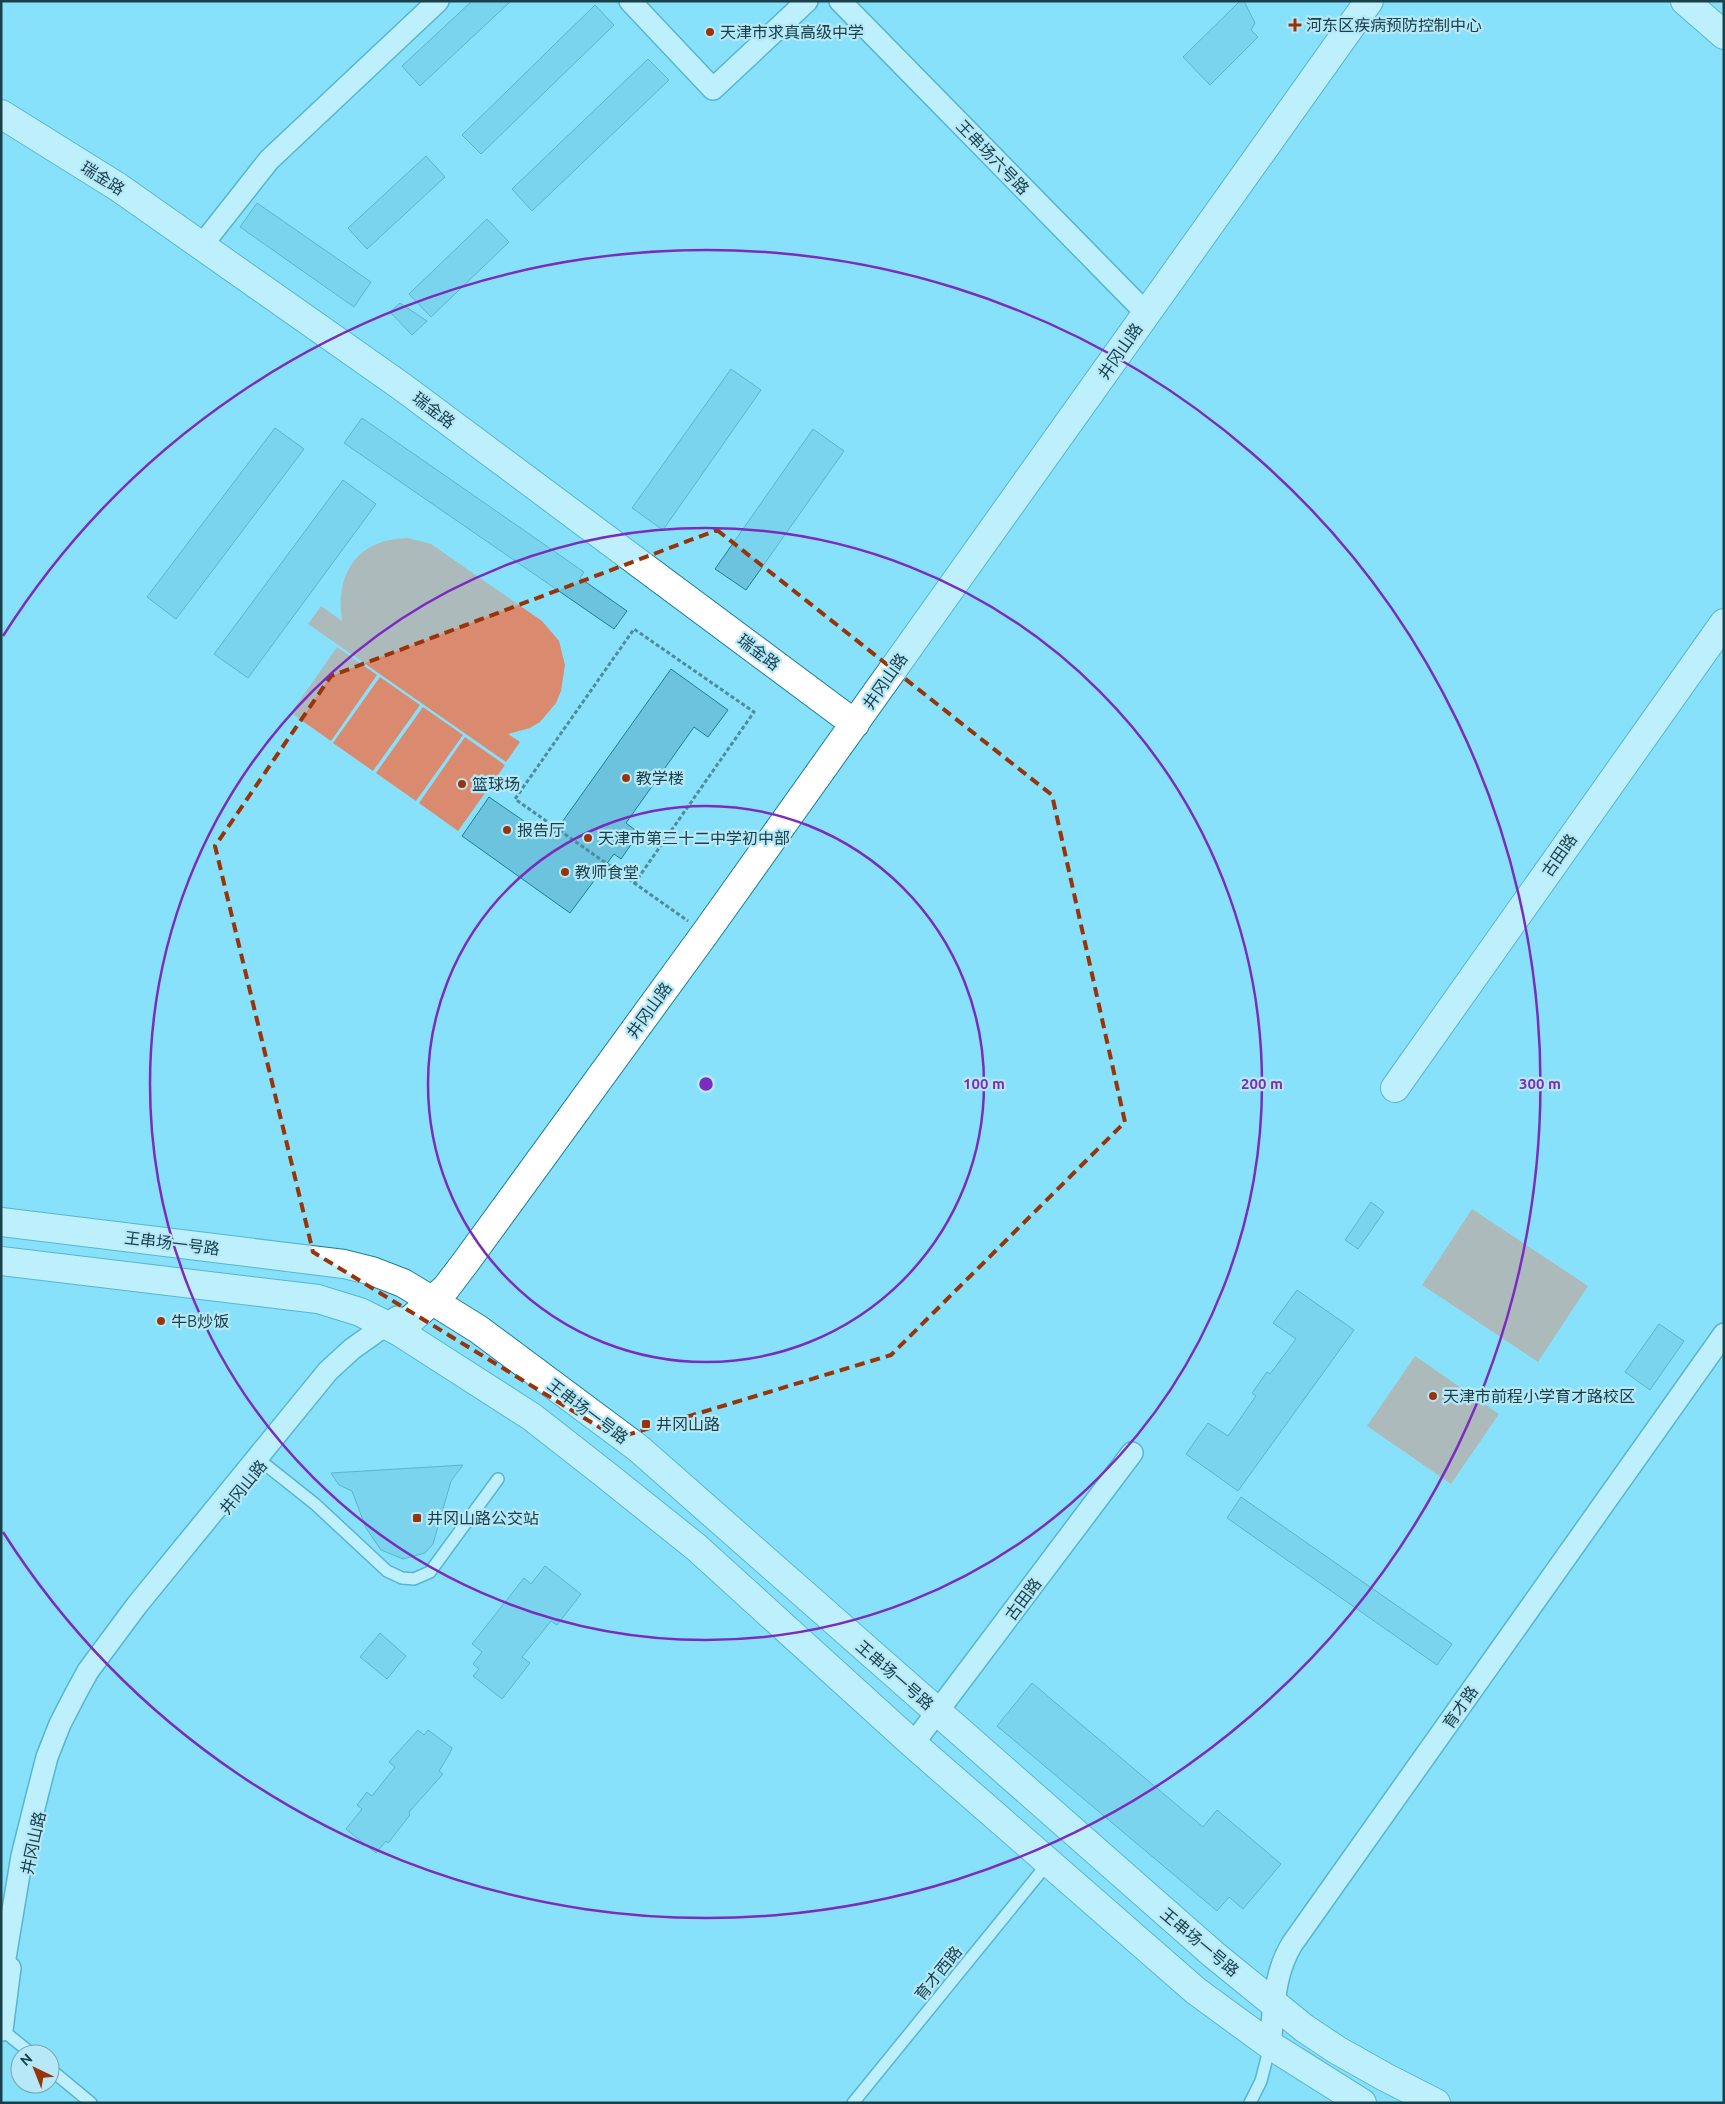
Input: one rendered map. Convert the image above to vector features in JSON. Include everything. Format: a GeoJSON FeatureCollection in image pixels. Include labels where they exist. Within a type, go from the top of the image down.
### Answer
{"type":"FeatureCollection","features":[{"type":"Feature","properties":{"kind":"street"},"geometry":{"type":"LineString","coordinates":[[202,245],[269,160],[438,1]]}},
{"type":"Feature","properties":{"kind":"street"},"geometry":{"type":"LineString","coordinates":[[630,1],[713,89],[807,1]]}},
{"type":"Feature","properties":{"kind":"street","name":"王串场六号路"},"geometry":{"type":"LineString","coordinates":[[840,1],[1144,311]]}},
{"type":"Feature","properties":{"kind":"street","name":"井冈山路"},"geometry":{"type":"LineString","coordinates":[[1144,311],[1358,1]]}},
{"type":"Feature","properties":{"kind":"street","name":"井冈山路"},"geometry":{"type":"LineString","coordinates":[[2,2029],[15,1932],[40,1805],[53,1760],[72,1716],[99,1666],[328,1371],[352,1349],[392,1328],[429,1298],[465,1263],[1144,311],[1369,1]]}},
{"type":"Feature","properties":{"kind":"street"},"geometry":{"type":"LineString","coordinates":[[1685,1],[1724,35]]}},
{"type":"Feature","properties":{"kind":"street","name":"瑞金路"},"geometry":{"type":"LineString","coordinates":[[1,114],[118,187],[401,386],[851,721]]}},
{"type":"Feature","properties":{"kind":"street","name":"古田路"},"geometry":{"type":"LineString","coordinates":[[1395,1088],[1724,623]]}},
{"type":"Feature","properties":{"kind":"street","name":"井冈山路"},"geometry":{"type":"LineString","coordinates":[[429,1298],[437,1282],[554,1127],[697,927],[851,721]]}},
{"type":"Feature","properties":{"kind":"street","name":"王串场一号路"},"geometry":{"type":"LineString","coordinates":[[1,1222],[344,1264],[372,1271],[403,1283],[429,1298],[478,1329],[638,1448],[1213,1954],[1274,2004],[1337,2050],[1436,2103]]}},
{"type":"Feature","properties":{"kind":"street","name":"王串场一号路"},"geometry":{"type":"LineString","coordinates":[[1,1226],[344,1264]]}},
{"type":"Feature","properties":{"kind":"street"},"geometry":{"type":"LineString","coordinates":[[1,1261],[318,1299],[337,1303],[392,1328],[459,1371]]}},
{"type":"Feature","properties":{"kind":"street"},"geometry":{"type":"LineString","coordinates":[[1,1266],[318,1299]]}},
{"type":"Feature","properties":{"kind":"street"},"geometry":{"type":"LineString","coordinates":[[392,1328],[532,1418],[606,1475],[696,1547],[1048,1863],[1196,1990],[1270,2045],[1362,2103]]}},
{"type":"Feature","properties":{"kind":"street","name":"育才路"},"geometry":{"type":"LineString","coordinates":[[1270,2045],[1281,1962],[1292,1944],[1724,1334]]}},
{"type":"Feature","properties":{"kind":"street","name":"古田路"},"geometry":{"type":"LineString","coordinates":[[914,1744],[1132,1453]]}},
{"type":"Feature","properties":{"kind":"street","name":"井冈山路"},"geometry":{"type":"LineString","coordinates":[[1,1982],[22,1856],[47,1757],[60,1724],[88,1671],[131,1612],[260,1460]]}},
{"type":"Feature","properties":{"kind":"lane"},"geometry":{"type":"LineString","coordinates":[[260,1460],[315,1504],[387,1571],[402,1578],[414,1579],[430,1572],[498,1478]]}},
{"type":"Feature","properties":{"kind":"lane","name":"育才西路"},"geometry":{"type":"LineString","coordinates":[[853,2103],[1048,1863]]}},
{"type":"Feature","properties":{"kind":"lane"},"geometry":{"type":"LineString","coordinates":[[2,2029],[20,2044]]}},
{"type":"Feature","properties":{"kind":"lane","name":"育才路"},"geometry":{"type":"LineString","coordinates":[[1250,2103],[1261,2081],[1270,2045]]}},
{"type":"Feature","properties":{"kind":"lane"},"geometry":{"type":"LineString","coordinates":[[60,2077],[91,2103]]}},
{"type":"Feature","properties":{"kind":"path"},"geometry":{"type":"LineString","coordinates":[[634,884],[754,712],[634,629],[515,799],[634,884],[697,927]]}},
{"type":"Feature","properties":{"kind":"highlighted area"},"geometry":{"type":"Polygon","coordinates":[[[717,530],[1052,795],[1125,1122],[891,1355],[617,1438],[313,1252],[215,846],[331,676],[717,530]]]}},
{"type":"Feature","properties":{"kind":"shaded area"},"geometry":{"type":"Polygon","coordinates":[[[408,538],[431,544],[542,621],[559,641],[565,665],[561,691],[556,703],[540,722],[530,728],[508,734],[520,742],[506,762],[308,624],[321,606],[342,621],[342,588],[346,574],[353,562],[363,552],[375,545],[390,540],[408,538]]]}},
{"type":"Feature","properties":{"kind":"shaded area"},"geometry":{"type":"Polygon","coordinates":[[[337,647],[377,675],[331,741],[291,713],[337,647]]]}},
{"type":"Feature","properties":{"kind":"shaded area"},"geometry":{"type":"Polygon","coordinates":[[[380,677],[420,705],[373,771],[333,743],[380,677]]]}},
{"type":"Feature","properties":{"kind":"shaded area","name":"篮球场"},"geometry":{"type":"Polygon","coordinates":[[[423,707],[463,735],[416,801],[376,773],[423,707]]]}},
{"type":"Feature","properties":{"kind":"shaded area","name":"篮球场"},"geometry":{"type":"Polygon","coordinates":[[[465,737],[505,765],[458,831],[419,803],[465,737]]]}},
{"type":"Feature","properties":{"kind":"shaded area"},"geometry":{"type":"Polygon","coordinates":[[[1472,1209],[1588,1286],[1538,1362],[1422,1285],[1472,1209]]]}},
{"type":"Feature","properties":{"kind":"shaded area"},"geometry":{"type":"Polygon","coordinates":[[[1415,1356],[1499,1414],[1451,1484],[1367,1426],[1415,1356]]]}},
{"type":"Feature","properties":{"kind":"building"},"geometry":{"type":"Polygon","coordinates":[[[472,1],[511,1],[420,86],[402,66],[472,1]]]}},
{"type":"Feature","properties":{"kind":"building"},"geometry":{"type":"Polygon","coordinates":[[[1240,1],[1244,1],[1255,23],[1251,30],[1258,37],[1210,85],[1183,57],[1240,1]]]}},
{"type":"Feature","properties":{"kind":"building"},"geometry":{"type":"Polygon","coordinates":[[[595,5],[614,25],[481,154],[462,135],[595,5]]]}},
{"type":"Feature","properties":{"kind":"building"},"geometry":{"type":"Polygon","coordinates":[[[648,59],[669,80],[532,211],[512,189],[648,59]]]}},
{"type":"Feature","properties":{"kind":"building"},"geometry":{"type":"Polygon","coordinates":[[[426,156],[445,177],[367,249],[348,228],[426,156]]]}},
{"type":"Feature","properties":{"kind":"building"},"geometry":{"type":"Polygon","coordinates":[[[257,203],[371,282],[354,307],[240,227],[257,203]]]}},
{"type":"Feature","properties":{"kind":"building"},"geometry":{"type":"Polygon","coordinates":[[[487,219],[509,242],[431,317],[409,294],[487,219]]]}},
{"type":"Feature","properties":{"kind":"building"},"geometry":{"type":"Polygon","coordinates":[[[400,303],[427,321],[412,335],[390,312],[400,303]]]}},
{"type":"Feature","properties":{"kind":"building"},"geometry":{"type":"Polygon","coordinates":[[[731,369],[761,390],[663,530],[632,508],[731,369]]]}},
{"type":"Feature","properties":{"kind":"building"},"geometry":{"type":"Polygon","coordinates":[[[362,418],[584,572],[580,578],[627,611],[614,629],[344,443],[362,418]]]}},
{"type":"Feature","properties":{"kind":"building"},"geometry":{"type":"Polygon","coordinates":[[[275,428],[304,449],[176,619],[147,597],[275,428]]]}},
{"type":"Feature","properties":{"kind":"building"},"geometry":{"type":"Polygon","coordinates":[[[813,429],[844,451],[746,590],[715,569],[813,429]]]}},
{"type":"Feature","properties":{"kind":"building"},"geometry":{"type":"Polygon","coordinates":[[[343,480],[376,504],[248,678],[214,654],[343,480]]]}},
{"type":"Feature","properties":{"kind":"building"},"geometry":{"type":"Polygon","coordinates":[[[671,669],[728,710],[708,737],[694,727],[626,823],[639,833],[621,859],[614,854],[570,913],[462,836],[489,797],[550,839],[671,669]]]}},
{"type":"Feature","properties":{"kind":"building"},"geometry":{"type":"Polygon","coordinates":[[[1371,1202],[1384,1212],[1358,1249],[1345,1240],[1371,1202]]]}},
{"type":"Feature","properties":{"kind":"building"},"geometry":{"type":"Polygon","coordinates":[[[1297,1290],[1354,1330],[1238,1491],[1186,1454],[1208,1423],[1228,1436],[1256,1396],[1252,1393],[1267,1372],[1270,1374],[1296,1339],[1273,1323],[1297,1290]]]}},
{"type":"Feature","properties":{"kind":"building"},"geometry":{"type":"Polygon","coordinates":[[[1659,1324],[1684,1341],[1650,1390],[1625,1372],[1659,1324]]]}},
{"type":"Feature","properties":{"kind":"building"},"geometry":{"type":"Polygon","coordinates":[[[463,1465],[451,1481],[433,1544],[425,1553],[403,1559],[381,1550],[366,1528],[352,1491],[339,1485],[331,1473],[463,1465]]]}},
{"type":"Feature","properties":{"kind":"building"},"geometry":{"type":"Polygon","coordinates":[[[1241,1497],[1452,1644],[1437,1665],[1227,1518],[1241,1497]]]}},
{"type":"Feature","properties":{"kind":"building"},"geometry":{"type":"Polygon","coordinates":[[[545,1566],[581,1594],[557,1625],[551,1621],[522,1657],[530,1663],[502,1699],[473,1676],[479,1669],[473,1664],[482,1652],[472,1644],[524,1578],[531,1584],[545,1566]]]}},
{"type":"Feature","properties":{"kind":"building"},"geometry":{"type":"Polygon","coordinates":[[[380,1633],[406,1656],[387,1679],[360,1657],[380,1633]]]}},
{"type":"Feature","properties":{"kind":"building"},"geometry":{"type":"Polygon","coordinates":[[[1032,1683],[1203,1827],[1217,1810],[1281,1864],[1243,1909],[1229,1897],[1217,1911],[997,1726],[1032,1683]]]}},
{"type":"Feature","properties":{"kind":"building"},"geometry":{"type":"Polygon","coordinates":[[[418,1730],[424,1735],[428,1730],[452,1748],[439,1771],[443,1774],[409,1812],[410,1815],[388,1843],[386,1841],[376,1853],[346,1829],[362,1809],[357,1805],[367,1792],[372,1796],[395,1767],[389,1762],[418,1730]]]}},
{"type":"Feature","properties":{"kind":"place","name":"河东区疾病预防控制中心"},"geometry":{"type":"Point","coordinates":[1295,25]}},
{"type":"Feature","properties":{"kind":"place","name":"天津市求真高级中学"},"geometry":{"type":"Point","coordinates":[710,32]}},
{"type":"Feature","properties":{"kind":"place","name":"教学楼"},"geometry":{"type":"Point","coordinates":[626,778]}},
{"type":"Feature","properties":{"kind":"place","name":"篮球场"},"geometry":{"type":"Point","coordinates":[462,784]}},
{"type":"Feature","properties":{"kind":"place","name":"报告厅"},"geometry":{"type":"Point","coordinates":[507,830]}},
{"type":"Feature","properties":{"kind":"place","name":"天津市第三十二中学初中部"},"geometry":{"type":"Point","coordinates":[588,838]}},
{"type":"Feature","properties":{"kind":"place","name":"教师食堂"},"geometry":{"type":"Point","coordinates":[565,872]}},
{"type":"Feature","properties":{"kind":"place","name":"牛B炒饭"},"geometry":{"type":"Point","coordinates":[161,1321]}},
{"type":"Feature","properties":{"kind":"place","name":"天津市前程小学育才路校区"},"geometry":{"type":"Point","coordinates":[1433,1396]}},
{"type":"Feature","properties":{"kind":"place","name":"井冈山路"},"geometry":{"type":"Point","coordinates":[646,1424]}},
{"type":"Feature","properties":{"kind":"place","name":"井冈山路公交站"},"geometry":{"type":"Point","coordinates":[417,1518]}}]}
